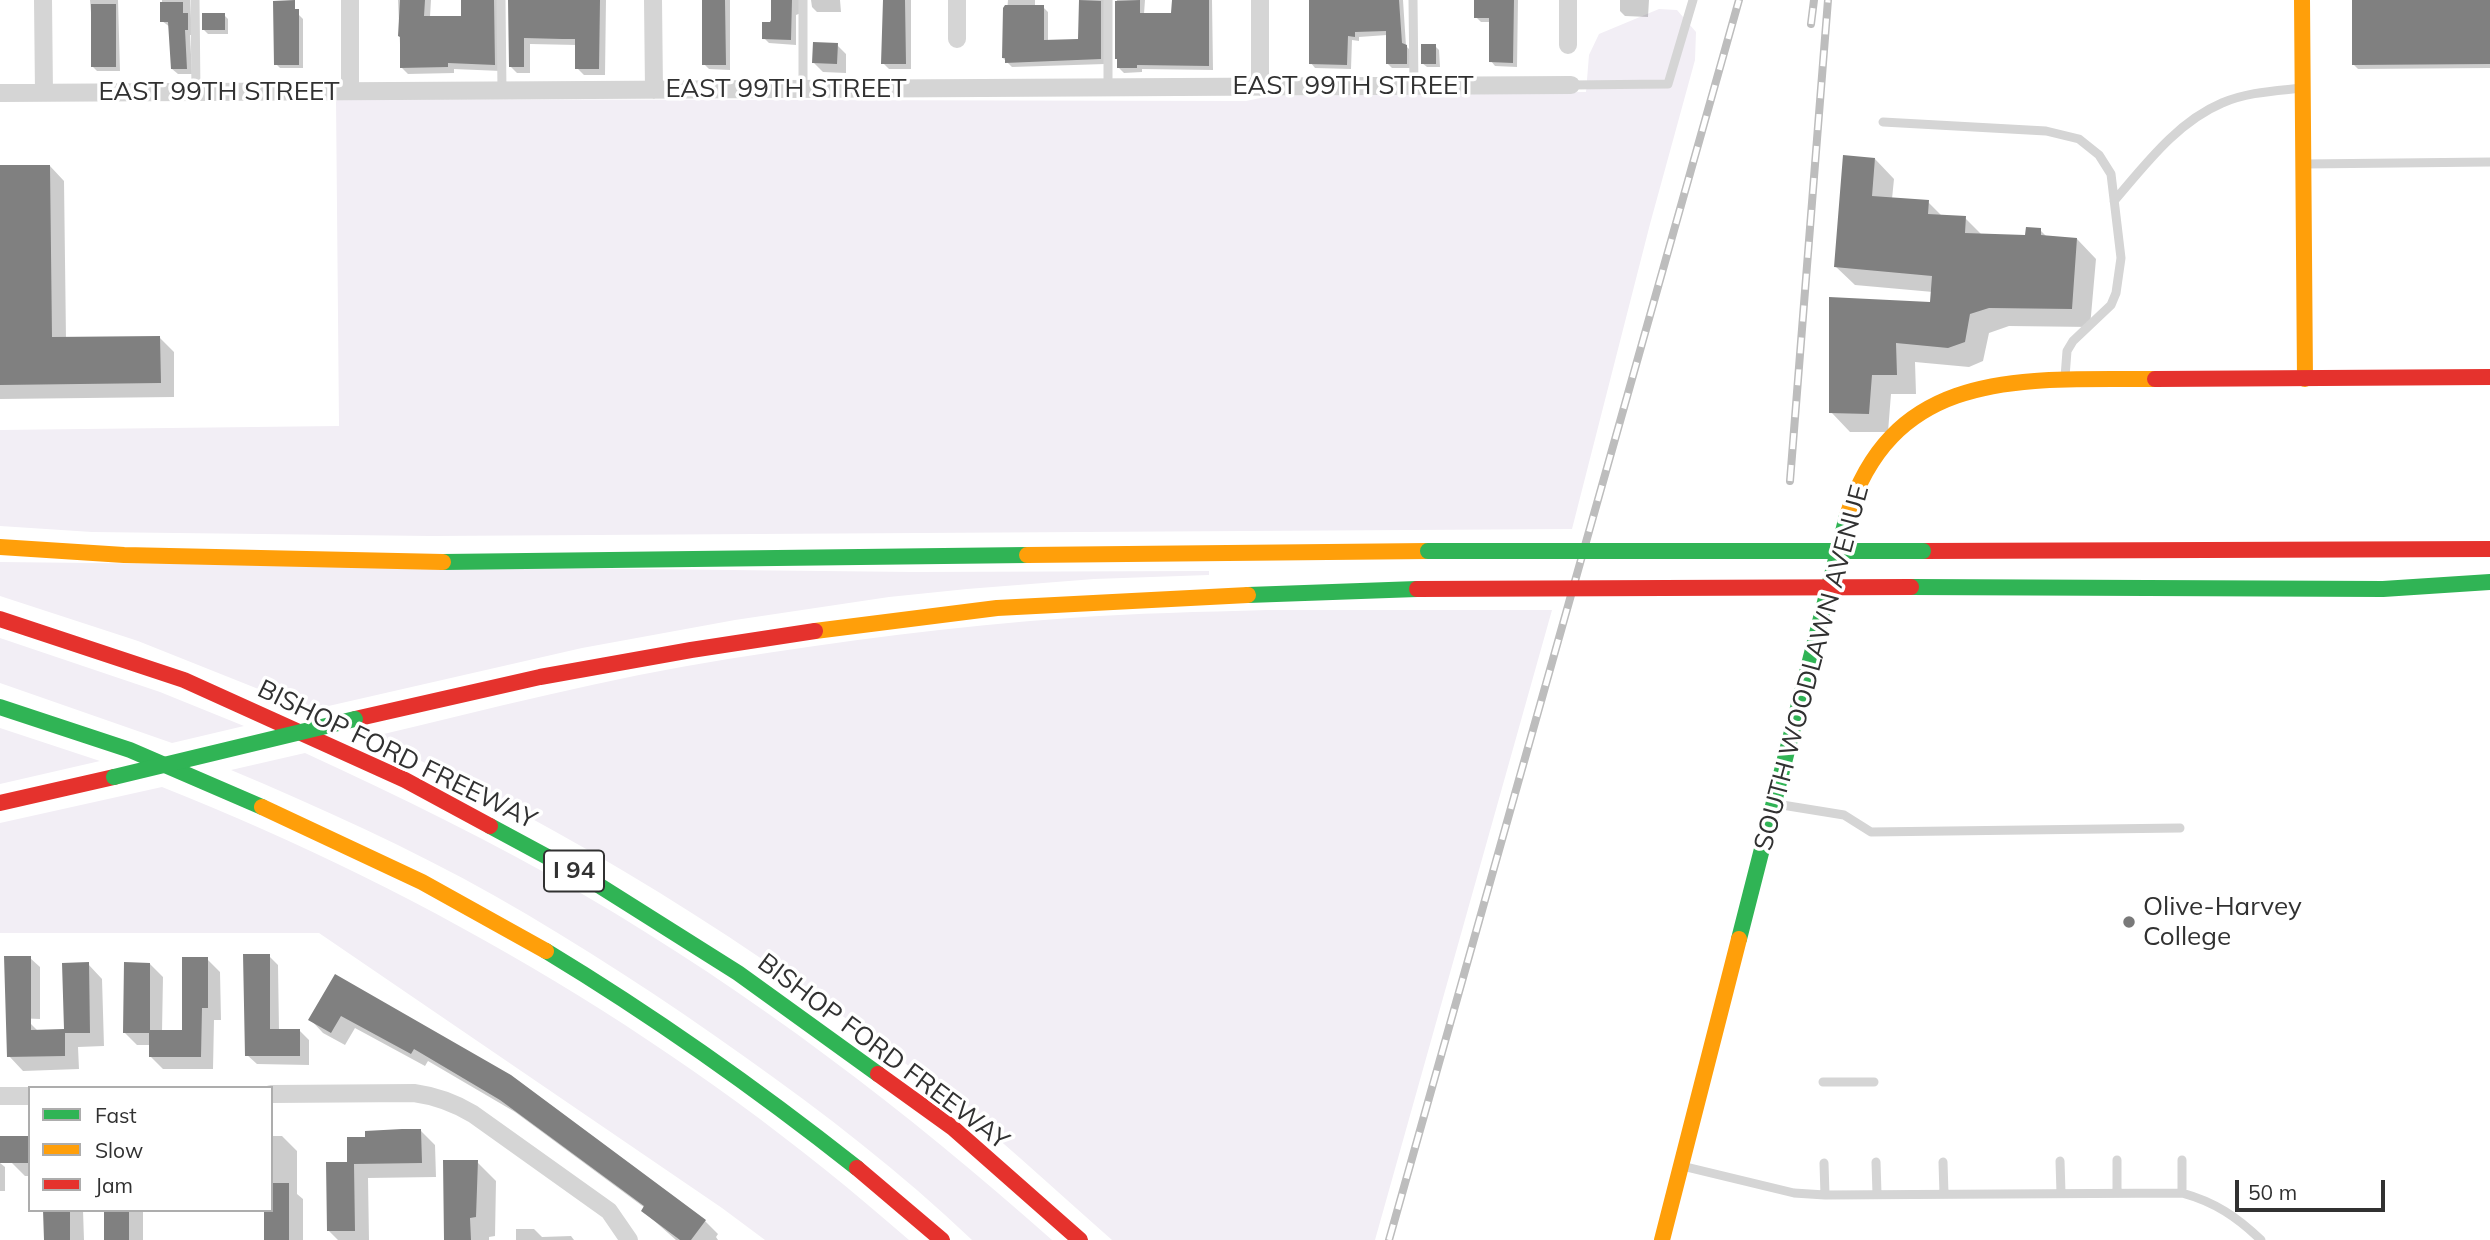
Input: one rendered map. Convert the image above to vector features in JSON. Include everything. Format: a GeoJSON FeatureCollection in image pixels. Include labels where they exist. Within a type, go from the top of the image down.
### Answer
{"type":"FeatureCollection","features":[{"type":"Feature","properties":{"kind":"main road"},"geometry":{"type":"LineString","coordinates":[[2302,0],[2305,379]]}},
{"type":"Feature","properties":{"kind":"main road","name":"SOUTH WOODLAWN AVENUE"},"geometry":{"type":"LineString","coordinates":[[1662,1240],[1847,516],[1860,480],[1902,424],[1956,394],[1996,383],[2065,380],[2490,377]]}},
{"type":"Feature","properties":{"kind":"main road"},"geometry":{"type":"LineString","coordinates":[[2403,547],[2490,540]]}},
{"type":"Feature","properties":{"kind":"main road"},"geometry":{"type":"LineString","coordinates":[[0,547],[124,555],[418,562],[1428,551],[2403,547],[2490,549]]}},
{"type":"Feature","properties":{"kind":"main road"},"geometry":{"type":"LineString","coordinates":[[2392,589],[2490,582]]}},
{"type":"Feature","properties":{"kind":"main road"},"geometry":{"type":"LineString","coordinates":[[0,803],[540,677],[691,650],[862,624],[997,608],[1154,598],[1417,589],[2392,589],[2490,595]]}},
{"type":"Feature","properties":{"kind":"main road","name":"BISHOP FORD FREEWAY"},"geometry":{"type":"LineString","coordinates":[[0,619],[184,680],[405,780],[593,881],[738,973],[953,1128],[1080,1240]]}},
{"type":"Feature","properties":{"kind":"main road"},"geometry":{"type":"LineString","coordinates":[[0,707],[132,751],[274,811],[399,868],[545,949],[668,1027],[793,1116],[942,1240]]}},
{"type":"Feature","properties":{"kind":"street"},"geometry":{"type":"LineString","coordinates":[[43,0],[44,93]]}},
{"type":"Feature","properties":{"kind":"street"},"geometry":{"type":"LineString","coordinates":[[349,0],[350,91]]}},
{"type":"Feature","properties":{"kind":"street"},"geometry":{"type":"LineString","coordinates":[[653,0],[654,90]]}},
{"type":"Feature","properties":{"kind":"street"},"geometry":{"type":"LineString","coordinates":[[957,0],[957,39]]}},
{"type":"Feature","properties":{"kind":"street"},"geometry":{"type":"LineString","coordinates":[[1260,0],[1260,87]]}},
{"type":"Feature","properties":{"kind":"street"},"geometry":{"type":"LineString","coordinates":[[1568,0],[1568,45]]}},
{"type":"Feature","properties":{"kind":"street","name":"EAST 99TH STREET"},"geometry":{"type":"LineString","coordinates":[[0,93],[1571,85]]}},
{"type":"Feature","properties":{"kind":"street"},"geometry":{"type":"LineString","coordinates":[[273,1094],[414,1093],[436,1096],[454,1103],[609,1210],[629,1240]]}},
{"type":"Feature","properties":{"kind":"street"},"geometry":{"type":"LineString","coordinates":[[0,1096],[28,1096]]}},
{"type":"Feature","properties":{"kind":"lane"},"geometry":{"type":"LineString","coordinates":[[195,0],[195,92]]}},
{"type":"Feature","properties":{"kind":"lane"},"geometry":{"type":"LineString","coordinates":[[501,0],[502,90]]}},
{"type":"Feature","properties":{"kind":"lane"},"geometry":{"type":"LineString","coordinates":[[803,0],[803,89]]}},
{"type":"Feature","properties":{"kind":"lane"},"geometry":{"type":"LineString","coordinates":[[1108,0],[1108,88]]}},
{"type":"Feature","properties":{"kind":"lane"},"geometry":{"type":"LineString","coordinates":[[1413,0],[1414,86]]}},
{"type":"Feature","properties":{"kind":"lane"},"geometry":{"type":"LineString","coordinates":[[1571,85],[1668,84],[1693,0]]}},
{"type":"Feature","properties":{"kind":"lane"},"geometry":{"type":"LineString","coordinates":[[2114,201],[2162,146],[2193,120],[2222,103],[2258,93],[2303,88]]}},
{"type":"Feature","properties":{"kind":"lane"},"geometry":{"type":"LineString","coordinates":[[1883,122],[2046,131],[2079,139],[2099,155],[2111,174],[2121,258],[2116,293],[2111,305],[2073,341],[2067,351],[2065,380]]}},
{"type":"Feature","properties":{"kind":"lane"},"geometry":{"type":"LineString","coordinates":[[2303,164],[2490,162]]}},
{"type":"Feature","properties":{"kind":"lane"},"geometry":{"type":"LineString","coordinates":[[1774,803],[1844,815],[1871,832],[2180,828]]}},
{"type":"Feature","properties":{"kind":"lane"},"geometry":{"type":"LineString","coordinates":[[1823,1083],[1874,1082]]}},
{"type":"Feature","properties":{"kind":"lane"},"geometry":{"type":"LineString","coordinates":[[2117,1160],[2117,1192]]}},
{"type":"Feature","properties":{"kind":"lane"},"geometry":{"type":"LineString","coordinates":[[2182,1160],[2182,1193]]}},
{"type":"Feature","properties":{"kind":"lane"},"geometry":{"type":"LineString","coordinates":[[2060,1161],[2061,1193]]}},
{"type":"Feature","properties":{"kind":"lane"},"geometry":{"type":"LineString","coordinates":[[1876,1162],[1877,1194]]}},
{"type":"Feature","properties":{"kind":"lane"},"geometry":{"type":"LineString","coordinates":[[1943,1162],[1944,1194]]}},
{"type":"Feature","properties":{"kind":"lane"},"geometry":{"type":"LineString","coordinates":[[1824,1163],[1825,1195]]}},
{"type":"Feature","properties":{"kind":"lane"},"geometry":{"type":"LineString","coordinates":[[1681,1166],[1794,1193],[1825,1195],[2182,1193],[2206,1200],[2229,1212],[2261,1240]]}},
{"type":"Feature","properties":{"kind":"shaded area"},"geometry":{"type":"Polygon","coordinates":[[[1659,9],[1677,10],[1696,32],[1695,60],[1572,529],[431,536],[92,532],[0,526],[0,430],[339,426],[336,99],[1246,101],[1270,96],[1586,92],[1589,55],[1599,34],[1659,9]]]}},
{"type":"Feature","properties":{"kind":"shaded area"},"geometry":{"type":"Polygon","coordinates":[[[0,562],[913,572],[1209,571],[1209,575],[1094,579],[967,589],[889,597],[735,620],[582,648],[311,710],[138,641],[0,596],[0,562]]]}},
{"type":"Feature","properties":{"kind":"shaded area"},"geometry":{"type":"Polygon","coordinates":[[[1267,610],[1552,610],[1375,1240],[1112,1240],[928,1081],[796,982],[659,892],[589,851],[518,811],[371,737],[638,675],[813,646],[1027,621],[1267,610]]]}},
{"type":"Feature","properties":{"kind":"shaded area"},"geometry":{"type":"Polygon","coordinates":[[[0,638],[160,692],[244,726],[172,743],[0,683],[0,638]]]}},
{"type":"Feature","properties":{"kind":"shaded area"},"geometry":{"type":"Polygon","coordinates":[[[0,728],[100,761],[0,784],[0,728]]]}},
{"type":"Feature","properties":{"kind":"shaded area"},"geometry":{"type":"Polygon","coordinates":[[[305,753],[516,857],[584,895],[708,972],[768,1013],[884,1100],[1052,1240],[972,1240],[890,1167],[804,1100],[684,1014],[591,953],[431,861],[231,770],[305,753]]]}},
{"type":"Feature","properties":{"kind":"shaded area"},"geometry":{"type":"Polygon","coordinates":[[[162,787],[363,876],[555,981],[648,1040],[738,1103],[825,1169],[909,1240],[765,1240],[319,933],[0,933],[0,823],[162,787]]]}},
{"type":"Feature","properties":{"kind":"building"},"geometry":{"type":"Polygon","coordinates":[[[295,0],[295,9],[299,9],[299,65],[274,65],[273,1],[295,0]]]}},
{"type":"Feature","properties":{"kind":"building"},"geometry":{"type":"Polygon","coordinates":[[[400,0],[425,0],[424,16],[461,16],[461,0],[494,0],[495,65],[448,63],[448,67],[400,68],[400,0]]]}},
{"type":"Feature","properties":{"kind":"building"},"geometry":{"type":"Polygon","coordinates":[[[508,0],[600,0],[599,69],[575,69],[575,39],[524,38],[524,67],[509,67],[508,0]]]}},
{"type":"Feature","properties":{"kind":"building"},"geometry":{"type":"Polygon","coordinates":[[[702,0],[725,0],[726,65],[702,65],[702,0]]]}},
{"type":"Feature","properties":{"kind":"building"},"geometry":{"type":"Polygon","coordinates":[[[771,0],[792,0],[791,40],[762,39],[762,22],[771,20],[771,0]]]}},
{"type":"Feature","properties":{"kind":"building"},"geometry":{"type":"Polygon","coordinates":[[[883,0],[905,0],[906,64],[881,64],[883,0]]]}},
{"type":"Feature","properties":{"kind":"building"},"geometry":{"type":"Polygon","coordinates":[[[1079,0],[1101,1],[1101,59],[1005,63],[1005,58],[1002,58],[1005,5],[1044,5],[1044,40],[1078,39],[1079,0]]]}},
{"type":"Feature","properties":{"kind":"building"},"geometry":{"type":"Polygon","coordinates":[[[1140,0],[1140,13],[1171,13],[1172,0],[1209,0],[1209,66],[1137,65],[1137,68],[1117,68],[1115,1],[1140,0]]]}},
{"type":"Feature","properties":{"kind":"building"},"geometry":{"type":"Polygon","coordinates":[[[1309,0],[1399,0],[1402,43],[1407,45],[1407,64],[1386,64],[1386,31],[1355,32],[1355,37],[1348,36],[1347,65],[1309,64],[1309,0]]]}},
{"type":"Feature","properties":{"kind":"building"},"geometry":{"type":"Polygon","coordinates":[[[1474,0],[1514,0],[1513,63],[1489,62],[1489,18],[1474,18],[1474,0]]]}},
{"type":"Feature","properties":{"kind":"building"},"geometry":{"type":"Polygon","coordinates":[[[2352,0],[2490,0],[2490,64],[2352,65],[2352,0]]]}},
{"type":"Feature","properties":{"kind":"building"},"geometry":{"type":"Polygon","coordinates":[[[160,2],[183,2],[183,13],[188,13],[188,30],[185,30],[187,69],[171,69],[168,22],[160,22],[160,2]]]}},
{"type":"Feature","properties":{"kind":"building"},"geometry":{"type":"Polygon","coordinates":[[[91,4],[116,4],[116,67],[91,67],[91,4]]]}},
{"type":"Feature","properties":{"kind":"building"},"geometry":{"type":"Polygon","coordinates":[[[202,13],[225,13],[225,30],[202,30],[202,13]]]}},
{"type":"Feature","properties":{"kind":"building"},"geometry":{"type":"Polygon","coordinates":[[[813,42],[838,43],[837,64],[812,63],[813,42]]]}},
{"type":"Feature","properties":{"kind":"building"},"geometry":{"type":"Polygon","coordinates":[[[1421,44],[1436,44],[1436,64],[1421,64],[1421,44]]]}},
{"type":"Feature","properties":{"kind":"building"},"geometry":{"type":"Polygon","coordinates":[[[1843,155],[1875,158],[1872,196],[1929,200],[1928,214],[1966,216],[1965,233],[2025,235],[2026,227],[2041,228],[2041,235],[2077,238],[2072,309],[1989,308],[1970,314],[1965,342],[1948,348],[1896,343],[1897,375],[1872,375],[1869,414],[1829,413],[1829,297],[1930,302],[1932,276],[1834,267],[1843,155]]]}},
{"type":"Feature","properties":{"kind":"building"},"geometry":{"type":"Polygon","coordinates":[[[0,165],[50,165],[52,337],[160,336],[161,383],[0,385],[0,165]]]}},
{"type":"Feature","properties":{"kind":"building"},"geometry":{"type":"Polygon","coordinates":[[[243,954],[270,954],[270,1029],[300,1029],[300,1056],[245,1056],[243,954]]]}},
{"type":"Feature","properties":{"kind":"building"},"geometry":{"type":"Polygon","coordinates":[[[4,956],[31,956],[31,1030],[64,1029],[62,963],[89,962],[90,1033],[65,1033],[65,1056],[7,1057],[4,956]]]}},
{"type":"Feature","properties":{"kind":"building"},"geometry":{"type":"Polygon","coordinates":[[[182,957],[208,957],[208,1008],[202,1008],[201,1057],[149,1057],[149,1033],[123,1033],[124,962],[150,963],[150,1030],[182,1030],[182,957]]]}},
{"type":"Feature","properties":{"kind":"building"},"geometry":{"type":"Polygon","coordinates":[[[335,974],[511,1075],[706,1220],[691,1240],[680,1240],[641,1211],[644,1206],[500,1100],[414,1049],[411,1054],[341,1016],[331,1033],[308,1020],[335,974]]]}},
{"type":"Feature","properties":{"kind":"building"},"geometry":{"type":"Polygon","coordinates":[[[421,1129],[422,1163],[354,1164],[355,1231],[327,1231],[326,1162],[347,1162],[347,1137],[365,1137],[365,1131],[421,1129]]]}},
{"type":"Feature","properties":{"kind":"building"},"geometry":{"type":"Polygon","coordinates":[[[0,1136],[28,1136],[28,1163],[0,1163],[0,1136]]]}},
{"type":"Feature","properties":{"kind":"building"},"geometry":{"type":"Polygon","coordinates":[[[443,1160],[478,1160],[476,1217],[470,1218],[471,1240],[444,1240],[443,1160]]]}},
{"type":"Feature","properties":{"kind":"building"},"geometry":{"type":"Polygon","coordinates":[[[273,1183],[289,1183],[289,1240],[264,1240],[264,1212],[273,1212],[273,1183]]]}},
{"type":"Feature","properties":{"kind":"building"},"geometry":{"type":"Polygon","coordinates":[[[43,1212],[70,1212],[70,1240],[44,1240],[43,1212]]]}},
{"type":"Feature","properties":{"kind":"building"},"geometry":{"type":"Polygon","coordinates":[[[104,1212],[129,1212],[129,1240],[104,1240],[104,1212]]]}},
{"type":"Feature","properties":{"kind":"railway"},"geometry":{"type":"LineString","coordinates":[[1389,1240],[1739,0]]}},
{"type":"Feature","properties":{"kind":"railway"},"geometry":{"type":"LineString","coordinates":[[1811,24],[1814,0]]}},
{"type":"Feature","properties":{"kind":"railway"},"geometry":{"type":"LineString","coordinates":[[1790,481],[1828,0]]}},
{"type":"Feature","properties":{"kind":"traffic: fast"},"geometry":{"type":"LineString","coordinates":[[1739,939],[1847,516]]}},
{"type":"Feature","properties":{"kind":"traffic: fast"},"geometry":{"type":"LineString","coordinates":[[1428,551],[1923,551]]}},
{"type":"Feature","properties":{"kind":"traffic: fast"},"geometry":{"type":"LineString","coordinates":[[443,562],[1027,555]]}},
{"type":"Feature","properties":{"kind":"traffic: fast"},"geometry":{"type":"LineString","coordinates":[[1911,587],[2383,589],[2490,582]]}},
{"type":"Feature","properties":{"kind":"traffic: fast"},"geometry":{"type":"LineString","coordinates":[[1248,595],[1417,589]]}},
{"type":"Feature","properties":{"kind":"traffic: fast"},"geometry":{"type":"LineString","coordinates":[[0,707],[130,750],[262,807]]}},
{"type":"Feature","properties":{"kind":"traffic: fast"},"geometry":{"type":"LineString","coordinates":[[114,777],[355,719]]}},
{"type":"Feature","properties":{"kind":"traffic: fast"},"geometry":{"type":"LineString","coordinates":[[490,826],[592,881],[738,973],[878,1074]]}},
{"type":"Feature","properties":{"kind":"traffic: fast"},"geometry":{"type":"LineString","coordinates":[[546,951],[705,1055],[857,1168]]}},
{"type":"Feature","properties":{"kind":"traffic: slow"},"geometry":{"type":"LineString","coordinates":[[2302,0],[2305,379]]}},
{"type":"Feature","properties":{"kind":"traffic: slow"},"geometry":{"type":"LineString","coordinates":[[1847,516],[1869,467],[1897,431],[1932,407],[1971,391],[2014,383],[2155,379]]}},
{"type":"Feature","properties":{"kind":"traffic: slow"},"geometry":{"type":"LineString","coordinates":[[0,547],[124,555],[443,562]]}},
{"type":"Feature","properties":{"kind":"traffic: slow"},"geometry":{"type":"LineString","coordinates":[[1027,555],[1428,551]]}},
{"type":"Feature","properties":{"kind":"traffic: slow"},"geometry":{"type":"LineString","coordinates":[[815,631],[997,608],[1248,595]]}},
{"type":"Feature","properties":{"kind":"traffic: slow"},"geometry":{"type":"LineString","coordinates":[[262,807],[422,882],[546,951]]}},
{"type":"Feature","properties":{"kind":"traffic: slow"},"geometry":{"type":"LineString","coordinates":[[1662,1240],[1739,939]]}},
{"type":"Feature","properties":{"kind":"traffic: jam"},"geometry":{"type":"LineString","coordinates":[[2155,379],[2490,377]]}},
{"type":"Feature","properties":{"kind":"traffic: jam"},"geometry":{"type":"LineString","coordinates":[[1923,551],[2490,549]]}},
{"type":"Feature","properties":{"kind":"traffic: jam"},"geometry":{"type":"LineString","coordinates":[[1417,589],[1911,587]]}},
{"type":"Feature","properties":{"kind":"traffic: jam"},"geometry":{"type":"LineString","coordinates":[[0,619],[184,680],[405,780],[490,826]]}},
{"type":"Feature","properties":{"kind":"traffic: jam"},"geometry":{"type":"LineString","coordinates":[[355,719],[540,677],[815,631]]}},
{"type":"Feature","properties":{"kind":"traffic: jam"},"geometry":{"type":"LineString","coordinates":[[0,803],[114,777]]}},
{"type":"Feature","properties":{"kind":"traffic: jam"},"geometry":{"type":"LineString","coordinates":[[878,1074],[953,1128],[1080,1240]]}},
{"type":"Feature","properties":{"kind":"traffic: jam"},"geometry":{"type":"LineString","coordinates":[[857,1168],[942,1240]]}},
{"type":"Feature","properties":{"kind":"place","name":"Olive-Harvey College"},"geometry":{"type":"Point","coordinates":[2129,922]}}]}
